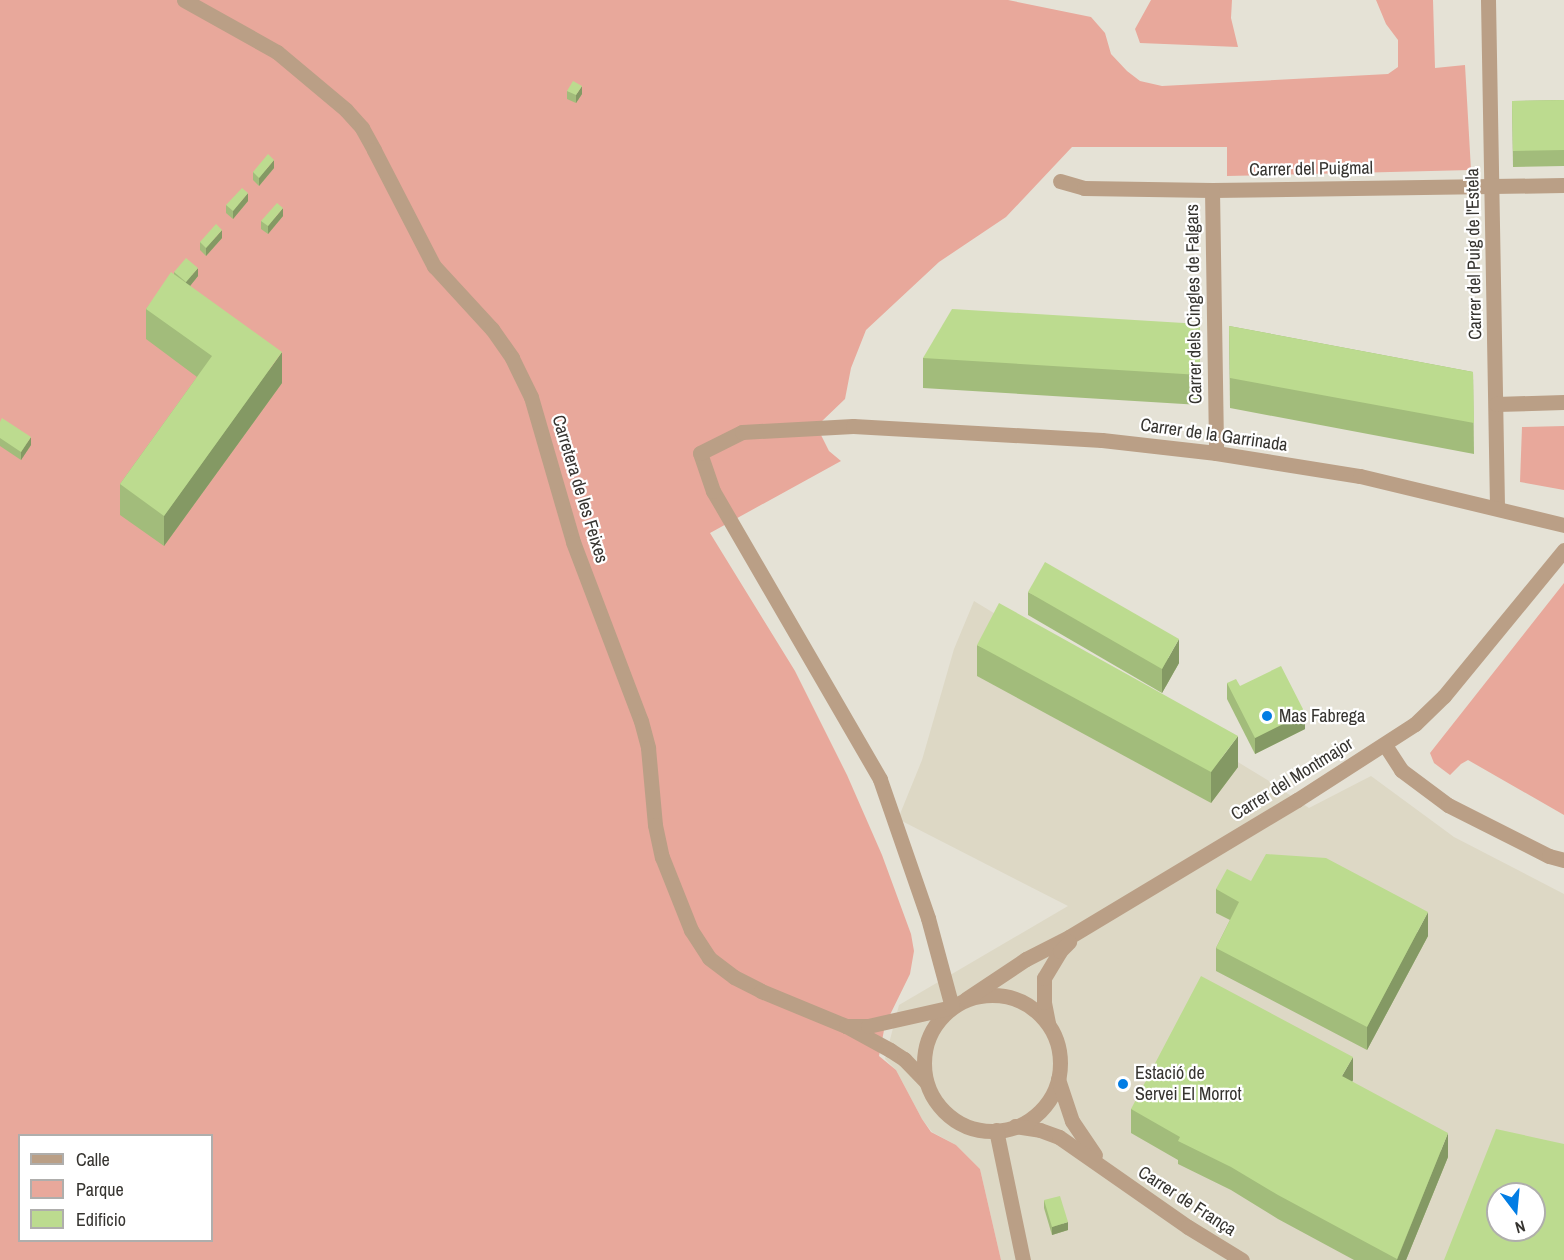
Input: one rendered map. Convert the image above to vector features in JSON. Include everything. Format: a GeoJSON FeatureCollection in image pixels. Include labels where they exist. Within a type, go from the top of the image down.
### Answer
{"type":"FeatureCollection","features":[{"type":"Feature","properties":{"kind":"street","name":"Carretera de les Feixes"},"geometry":{"type":"LineString","coordinates":[[184,0],[278,52],[346,110],[370,143],[434,266],[492,329],[512,358],[531,397],[573,542],[641,721],[648,748],[655,825],[662,857],[691,930],[709,958],[734,977],[778,999],[846,1026],[904,1059],[926,1082]]}},
{"type":"Feature","properties":{"kind":"street","name":"Carrer del Puig de l'Estela"},"geometry":{"type":"LineString","coordinates":[[1488,0],[1497,507]]}},
{"type":"Feature","properties":{"kind":"street","name":"Carrer del Puigmal"},"geometry":{"type":"LineString","coordinates":[[1060,181],[1084,188],[1212,190],[1564,184]]}},
{"type":"Feature","properties":{"kind":"street","name":"Carrer dels Cingles de Falgars"},"geometry":{"type":"LineString","coordinates":[[1212,190],[1216,453]]}},
{"type":"Feature","properties":{"kind":"street"},"geometry":{"type":"LineString","coordinates":[[1496,404],[1564,402]]}},
{"type":"Feature","properties":{"kind":"street","name":"Carrer de la Garrinada"},"geometry":{"type":"LineString","coordinates":[[952,1007],[928,918],[879,779],[713,491],[700,453],[742,432],[853,426],[1102,440],[1216,453],[1360,476],[1497,507],[1564,525]]}},
{"type":"Feature","properties":{"kind":"street","name":"Carrer del Montmajor"},"geometry":{"type":"LineString","coordinates":[[966,999],[1026,959],[1084,928],[1385,745],[1414,724],[1444,696],[1564,550]]}},
{"type":"Feature","properties":{"kind":"street"},"geometry":{"type":"LineString","coordinates":[[1385,745],[1401,770],[1448,805],[1549,856],[1564,860]]}},
{"type":"Feature","properties":{"kind":"street","name":"Carrer del Montmajor"},"geometry":{"type":"LineString","coordinates":[[1049,1026],[1044,1002],[1044,978],[1060,951],[1084,928]]}},
{"type":"Feature","properties":{"kind":"street"},"geometry":{"type":"LineString","coordinates":[[985,995],[1004,995],[1022,1001],[1037,1012],[1049,1026],[1059,1052],[1058,1079],[1042,1108],[1015,1126],[996,1130],[969,1126],[945,1113],[926,1082],[924,1054],[927,1040],[933,1028],[952,1007],[966,999],[985,995]]}},
{"type":"Feature","properties":{"kind":"street","name":"Carretera de les Feixes"},"geometry":{"type":"LineString","coordinates":[[846,1026],[868,1026],[952,1007]]}},
{"type":"Feature","properties":{"kind":"street","name":"Carrer de França"},"geometry":{"type":"LineString","coordinates":[[1058,1079],[1072,1121],[1088,1147],[1110,1173]]}},
{"type":"Feature","properties":{"kind":"street","name":"Carrer de França"},"geometry":{"type":"LineString","coordinates":[[1015,1126],[1040,1130],[1059,1137],[1188,1227],[1242,1260]]}},
{"type":"Feature","properties":{"kind":"street"},"geometry":{"type":"LineString","coordinates":[[996,1130],[1023,1260]]}},
{"type":"Feature","properties":{"kind":"shaded area"},"geometry":{"type":"Polygon","coordinates":[[[974,601],[1269,781],[1309,808],[1371,776],[1454,837],[1564,894],[1564,1260],[1001,1260],[980,1169],[956,1145],[932,1132],[922,1119],[896,1070],[885,1059],[899,1005],[1068,906],[898,819],[922,760],[954,649],[974,601]]]}},
{"type":"Feature","properties":{"kind":"green space"},"geometry":{"type":"Polygon","coordinates":[[[0,0],[1008,0],[1091,17],[1105,33],[1111,54],[1127,71],[1140,81],[1162,86],[1388,74],[1398,67],[1398,40],[1386,24],[1376,0],[1433,0],[1435,68],[1465,65],[1471,170],[1227,176],[1227,147],[1072,147],[1006,217],[939,262],[866,330],[851,368],[845,399],[821,422],[818,429],[829,451],[841,461],[710,533],[795,671],[847,775],[882,855],[911,934],[914,951],[910,974],[885,1025],[879,1056],[896,1070],[931,1132],[956,1145],[980,1169],[1001,1260],[0,1260],[0,0]]]}},
{"type":"Feature","properties":{"kind":"green space"},"geometry":{"type":"Polygon","coordinates":[[[1151,0],[1232,0],[1231,18],[1238,47],[1140,43],[1135,29],[1151,0]]]}},
{"type":"Feature","properties":{"kind":"green space"},"geometry":{"type":"Polygon","coordinates":[[[1564,426],[1564,490],[1520,482],[1522,427],[1564,426]]]}},
{"type":"Feature","properties":{"kind":"green space"},"geometry":{"type":"Polygon","coordinates":[[[1564,583],[1564,815],[1468,760],[1450,775],[1434,763],[1430,753],[1564,583]]]}},
{"type":"Feature","properties":{"kind":"building"},"geometry":{"type":"Polygon","coordinates":[[[573,81],[582,86],[576,95],[567,91],[573,81]]]}},
{"type":"Feature","properties":{"kind":"building"},"geometry":{"type":"Polygon","coordinates":[[[1564,100],[1564,150],[1513,151],[1512,101],[1564,100]]]}},
{"type":"Feature","properties":{"kind":"building"},"geometry":{"type":"Polygon","coordinates":[[[268,154],[274,160],[259,178],[253,172],[268,154]]]}},
{"type":"Feature","properties":{"kind":"building"},"geometry":{"type":"Polygon","coordinates":[[[242,188],[248,193],[233,211],[226,205],[242,188]]]}},
{"type":"Feature","properties":{"kind":"building"},"geometry":{"type":"Polygon","coordinates":[[[277,203],[283,208],[268,226],[261,221],[277,203]]]}},
{"type":"Feature","properties":{"kind":"building"},"geometry":{"type":"Polygon","coordinates":[[[216,224],[222,230],[206,248],[200,242],[216,224]]]}},
{"type":"Feature","properties":{"kind":"building"},"geometry":{"type":"Polygon","coordinates":[[[186,258],[198,268],[186,282],[174,272],[186,258]]]}},
{"type":"Feature","properties":{"kind":"building"},"geometry":{"type":"Polygon","coordinates":[[[171,272],[282,352],[164,516],[120,484],[212,356],[146,309],[171,272]]]}},
{"type":"Feature","properties":{"kind":"building"},"geometry":{"type":"Polygon","coordinates":[[[952,309],[1200,324],[1200,375],[923,358],[952,309]]]}},
{"type":"Feature","properties":{"kind":"building"},"geometry":{"type":"Polygon","coordinates":[[[1229,326],[1473,372],[1474,423],[1230,378],[1229,326]]]}},
{"type":"Feature","properties":{"kind":"building"},"geometry":{"type":"Polygon","coordinates":[[[2,418],[31,437],[21,452],[0,438],[2,418]]]}},
{"type":"Feature","properties":{"kind":"building"},"geometry":{"type":"Polygon","coordinates":[[[1045,562],[1179,639],[1162,669],[1028,592],[1045,562]]]}},
{"type":"Feature","properties":{"kind":"building"},"geometry":{"type":"Polygon","coordinates":[[[999,603],[1238,736],[1211,772],[977,645],[999,603]]]}},
{"type":"Feature","properties":{"kind":"building","name":"Mas Fabrega"},"geometry":{"type":"Polygon","coordinates":[[[1281,666],[1305,713],[1255,738],[1227,683],[1236,679],[1240,686],[1281,666]]]}},
{"type":"Feature","properties":{"kind":"building"},"geometry":{"type":"Polygon","coordinates":[[[1266,854],[1326,858],[1428,912],[1367,1027],[1216,948],[1239,902],[1216,889],[1227,869],[1251,881],[1266,854]]]}},
{"type":"Feature","properties":{"kind":"building"},"geometry":{"type":"Polygon","coordinates":[[[1201,976],[1353,1057],[1342,1076],[1448,1133],[1397,1259],[1231,1167],[1178,1141],[1180,1137],[1131,1109],[1201,976]]]}},
{"type":"Feature","properties":{"kind":"building"},"geometry":{"type":"Polygon","coordinates":[[[1496,1129],[1564,1144],[1564,1260],[1444,1260],[1496,1129]]]}},
{"type":"Feature","properties":{"kind":"building"},"geometry":{"type":"Polygon","coordinates":[[[1060,1196],[1068,1222],[1052,1227],[1044,1200],[1060,1196]]]}},
{"type":"Feature","properties":{"kind":"place","name":"Mas Fabrega"},"geometry":{"type":"Point","coordinates":[1267,716]}},
{"type":"Feature","properties":{"kind":"place","name":"Estació de Servei El Morrot"},"geometry":{"type":"Point","coordinates":[1123,1084]}}]}
